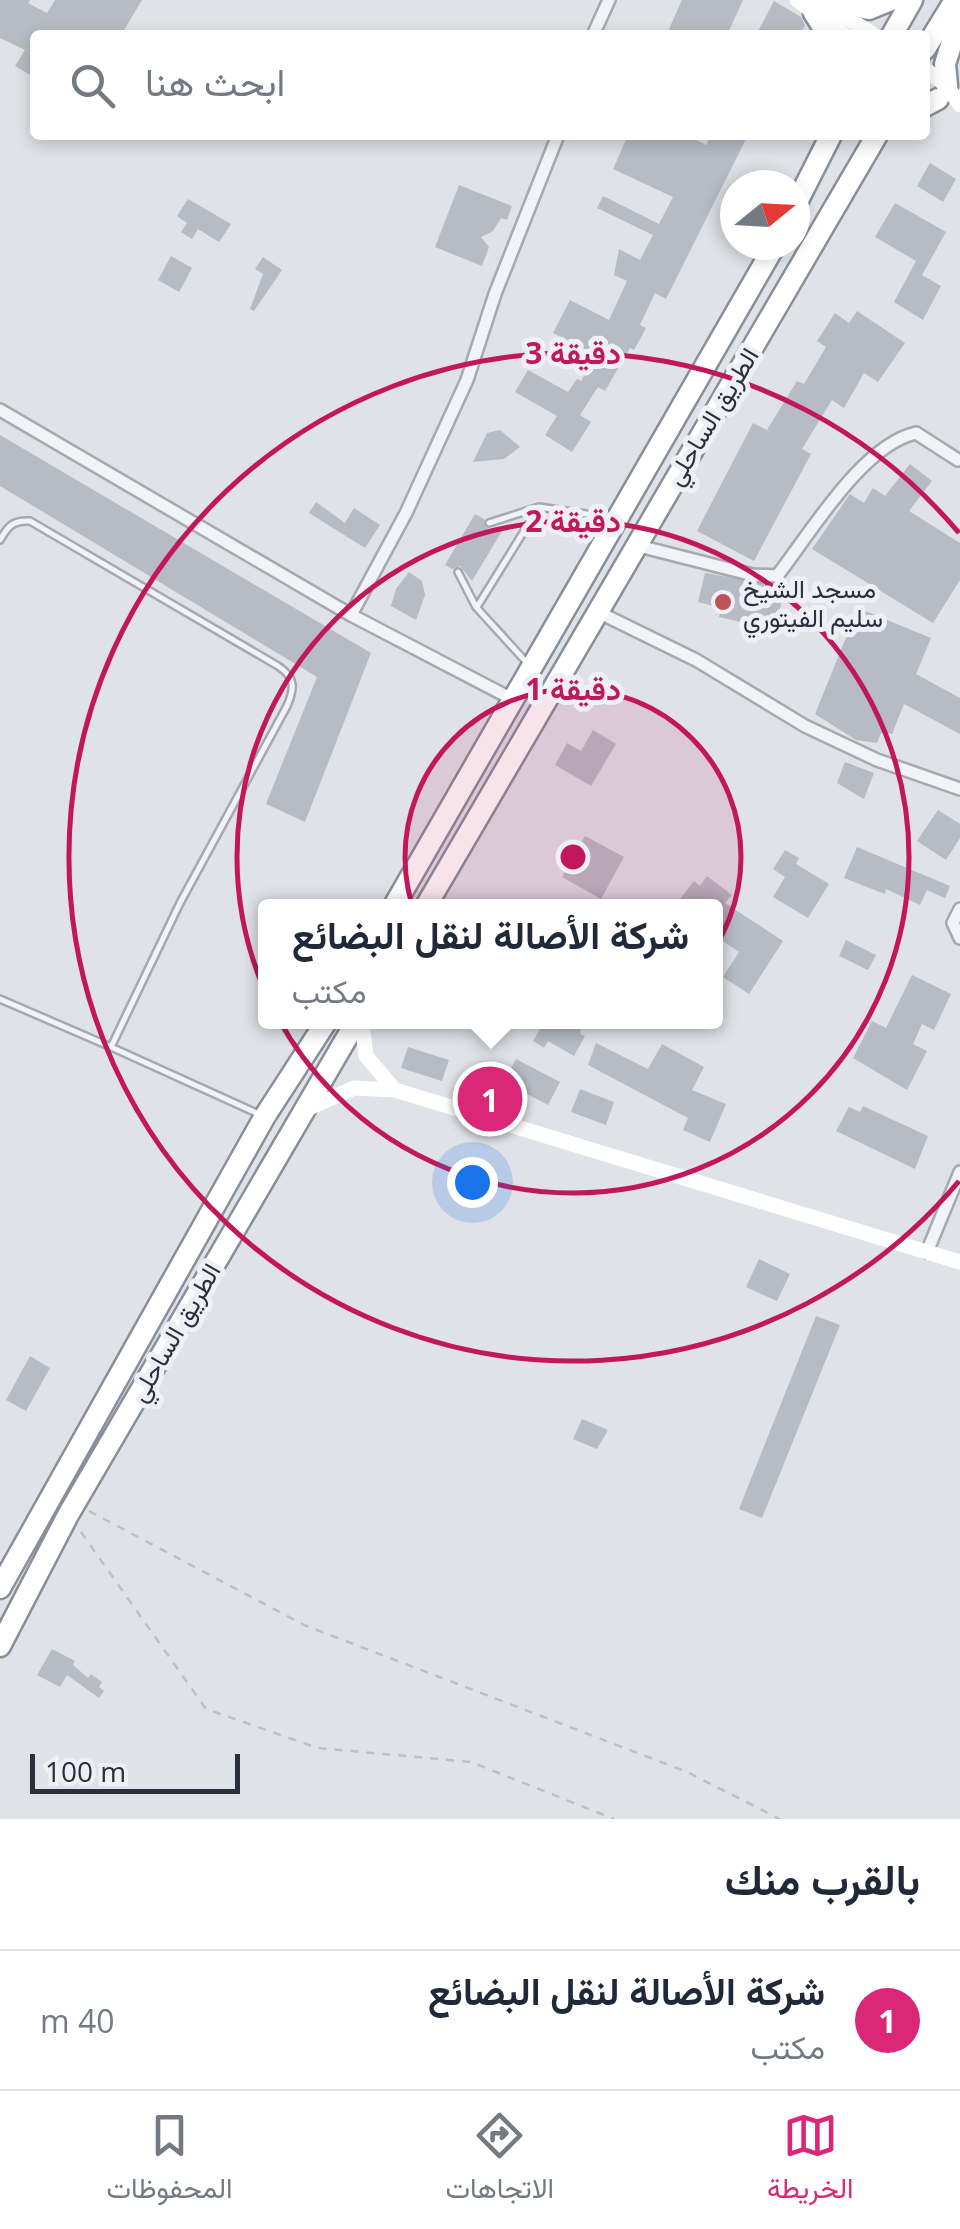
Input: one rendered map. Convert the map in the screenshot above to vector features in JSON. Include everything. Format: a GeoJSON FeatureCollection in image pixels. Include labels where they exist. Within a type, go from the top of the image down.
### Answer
{"type":"FeatureCollection","features":[{"type":"Feature","properties":{"kind":"highway"},"geometry":{"type":"LineString","coordinates":[[813,3],[869,9],[891,0]]}},
{"type":"Feature","properties":{"kind":"highway"},"geometry":{"type":"LineString","coordinates":[[895,30],[912,0]]}},
{"type":"Feature","properties":{"kind":"highway"},"geometry":{"type":"LineString","coordinates":[[930,42],[955,0]]}},
{"type":"Feature","properties":{"kind":"highway"},"geometry":{"type":"LineString","coordinates":[[813,3],[826,30]]}},
{"type":"Feature","properties":{"kind":"highway"},"geometry":{"type":"LineString","coordinates":[[941,98],[960,17]]}},
{"type":"Feature","properties":{"kind":"highway"},"geometry":{"type":"LineString","coordinates":[[810,176],[828,140]]}},
{"type":"Feature","properties":{"kind":"highway","name":"الطريق الساحلي"},"geometry":{"type":"LineString","coordinates":[[430,899],[875,140]]}},
{"type":"Feature","properties":{"kind":"highway","name":"الطريق الساحلي"},"geometry":{"type":"LineString","coordinates":[[398,899],[534,670],[615,518],[766,260]]}},
{"type":"Feature","properties":{"kind":"highway"},"geometry":{"type":"LineString","coordinates":[[439,832],[464,844]]}},
{"type":"Feature","properties":{"kind":"highway","name":"الطريق الساحلي"},"geometry":{"type":"LineString","coordinates":[[0,1588],[265,1116],[321,1029]]}},
{"type":"Feature","properties":{"kind":"highway","name":"الطريق الساحلي"},"geometry":{"type":"LineString","coordinates":[[0,1646],[71,1509],[355,1029]]}},
{"type":"Feature","properties":{"kind":"street"},"geometry":{"type":"LineString","coordinates":[[596,30],[609,0]]}},
{"type":"Feature","properties":{"kind":"street"},"geometry":{"type":"LineString","coordinates":[[813,3],[840,30]]}},
{"type":"Feature","properties":{"kind":"street"},"geometry":{"type":"LineString","coordinates":[[813,3],[864,30]]}},
{"type":"Feature","properties":{"kind":"street"},"geometry":{"type":"LineString","coordinates":[[351,615],[406,514],[467,380],[495,294],[556,140]]}},
{"type":"Feature","properties":{"kind":"street"},"geometry":{"type":"LineString","coordinates":[[0,410],[351,615],[514,700]]}},
{"type":"Feature","properties":{"kind":"street"},"geometry":{"type":"LineString","coordinates":[[635,546],[753,575],[777,576],[842,488],[895,441],[916,433],[958,460]]}},
{"type":"Feature","properties":{"kind":"street"},"geometry":{"type":"LineString","coordinates":[[596,611],[696,660],[805,726],[877,760],[960,790]]}},
{"type":"Feature","properties":{"kind":"street"},"geometry":{"type":"LineString","coordinates":[[960,909],[953,923],[960,938]]}},
{"type":"Feature","properties":{"kind":"street"},"geometry":{"type":"LineString","coordinates":[[360,1029],[366,1056],[394,1090]]}},
{"type":"Feature","properties":{"kind":"street"},"geometry":{"type":"LineString","coordinates":[[305,1110],[354,1088],[394,1090],[960,1262]]}},
{"type":"Feature","properties":{"kind":"street"},"geometry":{"type":"LineString","coordinates":[[927,1252],[960,1172]]}},
{"type":"Feature","properties":{"kind":"lane"},"geometry":{"type":"LineString","coordinates":[[490,523],[539,508],[615,518]]}},
{"type":"Feature","properties":{"kind":"lane"},"geometry":{"type":"LineString","coordinates":[[476,607],[539,508]]}},
{"type":"Feature","properties":{"kind":"lane"},"geometry":{"type":"LineString","coordinates":[[0,540],[8,526],[19,520],[30,522],[278,666],[289,673],[294,685],[287,706],[180,903],[111,1047]]}},
{"type":"Feature","properties":{"kind":"lane"},"geometry":{"type":"LineString","coordinates":[[458,572],[476,607],[534,670]]}},
{"type":"Feature","properties":{"kind":"lane"},"geometry":{"type":"LineString","coordinates":[[0,999],[265,1116]]}},
{"type":"Feature","properties":{"kind":"path"},"geometry":{"type":"LineString","coordinates":[[71,1509],[206,1709],[318,1748],[471,1762],[614,1819]]}},
{"type":"Feature","properties":{"kind":"path"},"geometry":{"type":"LineString","coordinates":[[71,1509],[304,1624],[687,1772],[780,1819]]}},
{"type":"Feature","properties":{"kind":"building"},"geometry":{"type":"Polygon","coordinates":[[[0,0],[30,0],[28,3],[47,13],[55,0],[142,0],[124,30],[30,30],[30,75],[15,66],[25,50],[0,38],[0,0]]]}},
{"type":"Feature","properties":{"kind":"building"},"geometry":{"type":"Polygon","coordinates":[[[682,0],[743,0],[729,30],[669,29],[682,0]]]}},
{"type":"Feature","properties":{"kind":"building"},"geometry":{"type":"Polygon","coordinates":[[[774,1],[801,17],[805,25],[802,30],[759,30],[774,1]]]}},
{"type":"Feature","properties":{"kind":"building"},"geometry":{"type":"Polygon","coordinates":[[[626,140],[696,140],[706,145],[708,140],[746,140],[730,170],[720,170],[720,191],[666,299],[655,293],[640,325],[646,328],[634,350],[630,348],[605,391],[598,387],[580,415],[591,422],[572,452],[545,435],[557,416],[515,392],[528,370],[568,392],[577,379],[581,381],[597,355],[553,333],[570,300],[609,320],[627,281],[614,275],[619,249],[640,260],[653,235],[597,208],[603,196],[659,224],[673,197],[613,169],[626,140]]]}},
{"type":"Feature","properties":{"kind":"building"},"geometry":{"type":"Polygon","coordinates":[[[930,163],[956,179],[943,202],[917,186],[930,163]]]}},
{"type":"Feature","properties":{"kind":"building"},"geometry":{"type":"Polygon","coordinates":[[[459,185],[512,206],[507,220],[501,218],[493,231],[481,237],[489,247],[482,266],[435,247],[459,185]]]}},
{"type":"Feature","properties":{"kind":"building"},"geometry":{"type":"Polygon","coordinates":[[[188,199],[231,224],[219,242],[198,229],[192,239],[181,232],[187,223],[177,216],[188,199]]]}},
{"type":"Feature","properties":{"kind":"building"},"geometry":{"type":"Polygon","coordinates":[[[895,203],[946,232],[922,275],[941,286],[923,320],[894,302],[916,261],[875,237],[895,203]]]}},
{"type":"Feature","properties":{"kind":"building"},"geometry":{"type":"Polygon","coordinates":[[[171,256],[192,268],[179,292],[158,280],[171,256]]]}},
{"type":"Feature","properties":{"kind":"building"},"geometry":{"type":"Polygon","coordinates":[[[263,257],[282,270],[254,311],[250,309],[263,274],[255,269],[263,257]]]}},
{"type":"Feature","properties":{"kind":"building"},"geometry":{"type":"Polygon","coordinates":[[[857,311],[905,343],[878,382],[864,373],[844,408],[832,400],[802,449],[811,454],[754,561],[697,531],[753,423],[767,430],[797,381],[804,384],[826,347],[817,341],[835,313],[849,323],[857,311]]]}},
{"type":"Feature","properties":{"kind":"building"},"geometry":{"type":"Polygon","coordinates":[[[500,430],[520,447],[504,459],[473,462],[487,433],[500,430]]]}},
{"type":"Feature","properties":{"kind":"building"},"geometry":{"type":"Polygon","coordinates":[[[0,435],[371,653],[305,822],[266,804],[317,677],[0,486],[0,435]]]}},
{"type":"Feature","properties":{"kind":"building"},"geometry":{"type":"Polygon","coordinates":[[[910,464],[932,481],[909,511],[960,543],[960,580],[933,623],[812,549],[850,494],[864,503],[873,488],[885,496],[910,464]]]}},
{"type":"Feature","properties":{"kind":"building"},"geometry":{"type":"Polygon","coordinates":[[[316,502],[345,523],[354,508],[380,525],[365,548],[309,513],[316,502]]]}},
{"type":"Feature","properties":{"kind":"building"},"geometry":{"type":"Polygon","coordinates":[[[475,514],[484,519],[486,528],[502,531],[472,581],[460,566],[452,569],[445,565],[475,514]]]}},
{"type":"Feature","properties":{"kind":"building"},"geometry":{"type":"Polygon","coordinates":[[[409,572],[422,581],[425,595],[416,620],[391,606],[396,589],[409,572]]]}},
{"type":"Feature","properties":{"kind":"building"},"geometry":{"type":"Polygon","coordinates":[[[705,573],[785,587],[775,630],[719,617],[721,608],[698,602],[705,573]]]}},
{"type":"Feature","properties":{"kind":"building"},"geometry":{"type":"Polygon","coordinates":[[[858,608],[931,638],[916,674],[960,698],[960,734],[904,704],[892,734],[881,733],[877,743],[856,740],[815,714],[858,608]]]}},
{"type":"Feature","properties":{"kind":"building"},"geometry":{"type":"Polygon","coordinates":[[[593,730],[616,744],[591,786],[555,765],[567,743],[581,751],[593,730]]]}},
{"type":"Feature","properties":{"kind":"building"},"geometry":{"type":"Polygon","coordinates":[[[845,762],[874,773],[864,799],[837,783],[845,762]]]}},
{"type":"Feature","properties":{"kind":"building"},"geometry":{"type":"Polygon","coordinates":[[[938,810],[960,824],[960,838],[946,860],[917,841],[938,810]]]}},
{"type":"Feature","properties":{"kind":"building"},"geometry":{"type":"Polygon","coordinates":[[[585,836],[624,857],[601,899],[562,877],[585,836]]]}},
{"type":"Feature","properties":{"kind":"building"},"geometry":{"type":"Polygon","coordinates":[[[857,847],[950,886],[945,898],[927,890],[920,905],[886,889],[885,894],[844,878],[857,847]]]}},
{"type":"Feature","properties":{"kind":"building"},"geometry":{"type":"Polygon","coordinates":[[[785,850],[799,858],[796,864],[829,884],[808,918],[773,897],[785,877],[773,869],[785,850]]]}},
{"type":"Feature","properties":{"kind":"building"},"geometry":{"type":"Polygon","coordinates":[[[707,876],[732,895],[725,903],[783,941],[749,994],[723,977],[739,952],[723,941],[723,899],[680,899],[694,881],[700,886],[707,876]]]}},
{"type":"Feature","properties":{"kind":"building"},"geometry":{"type":"Polygon","coordinates":[[[846,940],[876,955],[868,970],[839,956],[846,940]]]}},
{"type":"Feature","properties":{"kind":"building"},"geometry":{"type":"Polygon","coordinates":[[[912,975],[951,994],[934,1030],[922,1024],[913,1044],[927,1051],[907,1090],[853,1058],[872,1021],[886,1028],[912,975]]]}},
{"type":"Feature","properties":{"kind":"building"},"geometry":{"type":"Polygon","coordinates":[[[540,1029],[581,1029],[580,1034],[585,1036],[574,1056],[548,1041],[544,1048],[533,1041],[540,1029]]]}},
{"type":"Feature","properties":{"kind":"building"},"geometry":{"type":"Polygon","coordinates":[[[596,1043],[648,1069],[662,1044],[704,1067],[692,1090],[726,1104],[710,1142],[683,1130],[688,1118],[588,1065],[596,1043]]]}},
{"type":"Feature","properties":{"kind":"building"},"geometry":{"type":"Polygon","coordinates":[[[408,1047],[449,1060],[442,1081],[401,1068],[408,1047]]]}},
{"type":"Feature","properties":{"kind":"building"},"geometry":{"type":"Polygon","coordinates":[[[516,1059],[560,1082],[548,1105],[504,1082],[516,1059]]]}},
{"type":"Feature","properties":{"kind":"building"},"geometry":{"type":"Polygon","coordinates":[[[580,1089],[614,1102],[606,1125],[571,1112],[580,1089]]]}},
{"type":"Feature","properties":{"kind":"building"},"geometry":{"type":"Polygon","coordinates":[[[863,1106],[928,1136],[915,1169],[836,1131],[849,1107],[860,1112],[863,1106]]]}},
{"type":"Feature","properties":{"kind":"building"},"geometry":{"type":"Polygon","coordinates":[[[759,1259],[790,1274],[777,1301],[746,1287],[759,1259]]]}},
{"type":"Feature","properties":{"kind":"building"},"geometry":{"type":"Polygon","coordinates":[[[816,1316],[840,1325],[762,1518],[739,1509],[816,1316]]]}},
{"type":"Feature","properties":{"kind":"building"},"geometry":{"type":"Polygon","coordinates":[[[30,1356],[50,1368],[26,1411],[6,1400],[30,1356]]]}},
{"type":"Feature","properties":{"kind":"building"},"geometry":{"type":"Polygon","coordinates":[[[582,1419],[608,1430],[597,1449],[573,1439],[582,1419]]]}},
{"type":"Feature","properties":{"kind":"building"},"geometry":{"type":"Polygon","coordinates":[[[52,1649],[75,1661],[73,1665],[88,1678],[91,1674],[102,1682],[99,1687],[104,1691],[99,1698],[67,1675],[60,1687],[37,1675],[52,1649]]]}},
{"type":"Feature","properties":{"kind":"place","name":"مسجد الشيخ سليم الفيتوري"},"geometry":{"type":"Point","coordinates":[723,602]}},
{"type":"Feature","properties":{"kind":"place","name":"شركة الأصالة لنقل البضائع"},"geometry":{"type":"Point","coordinates":[490,1099]}}]}
